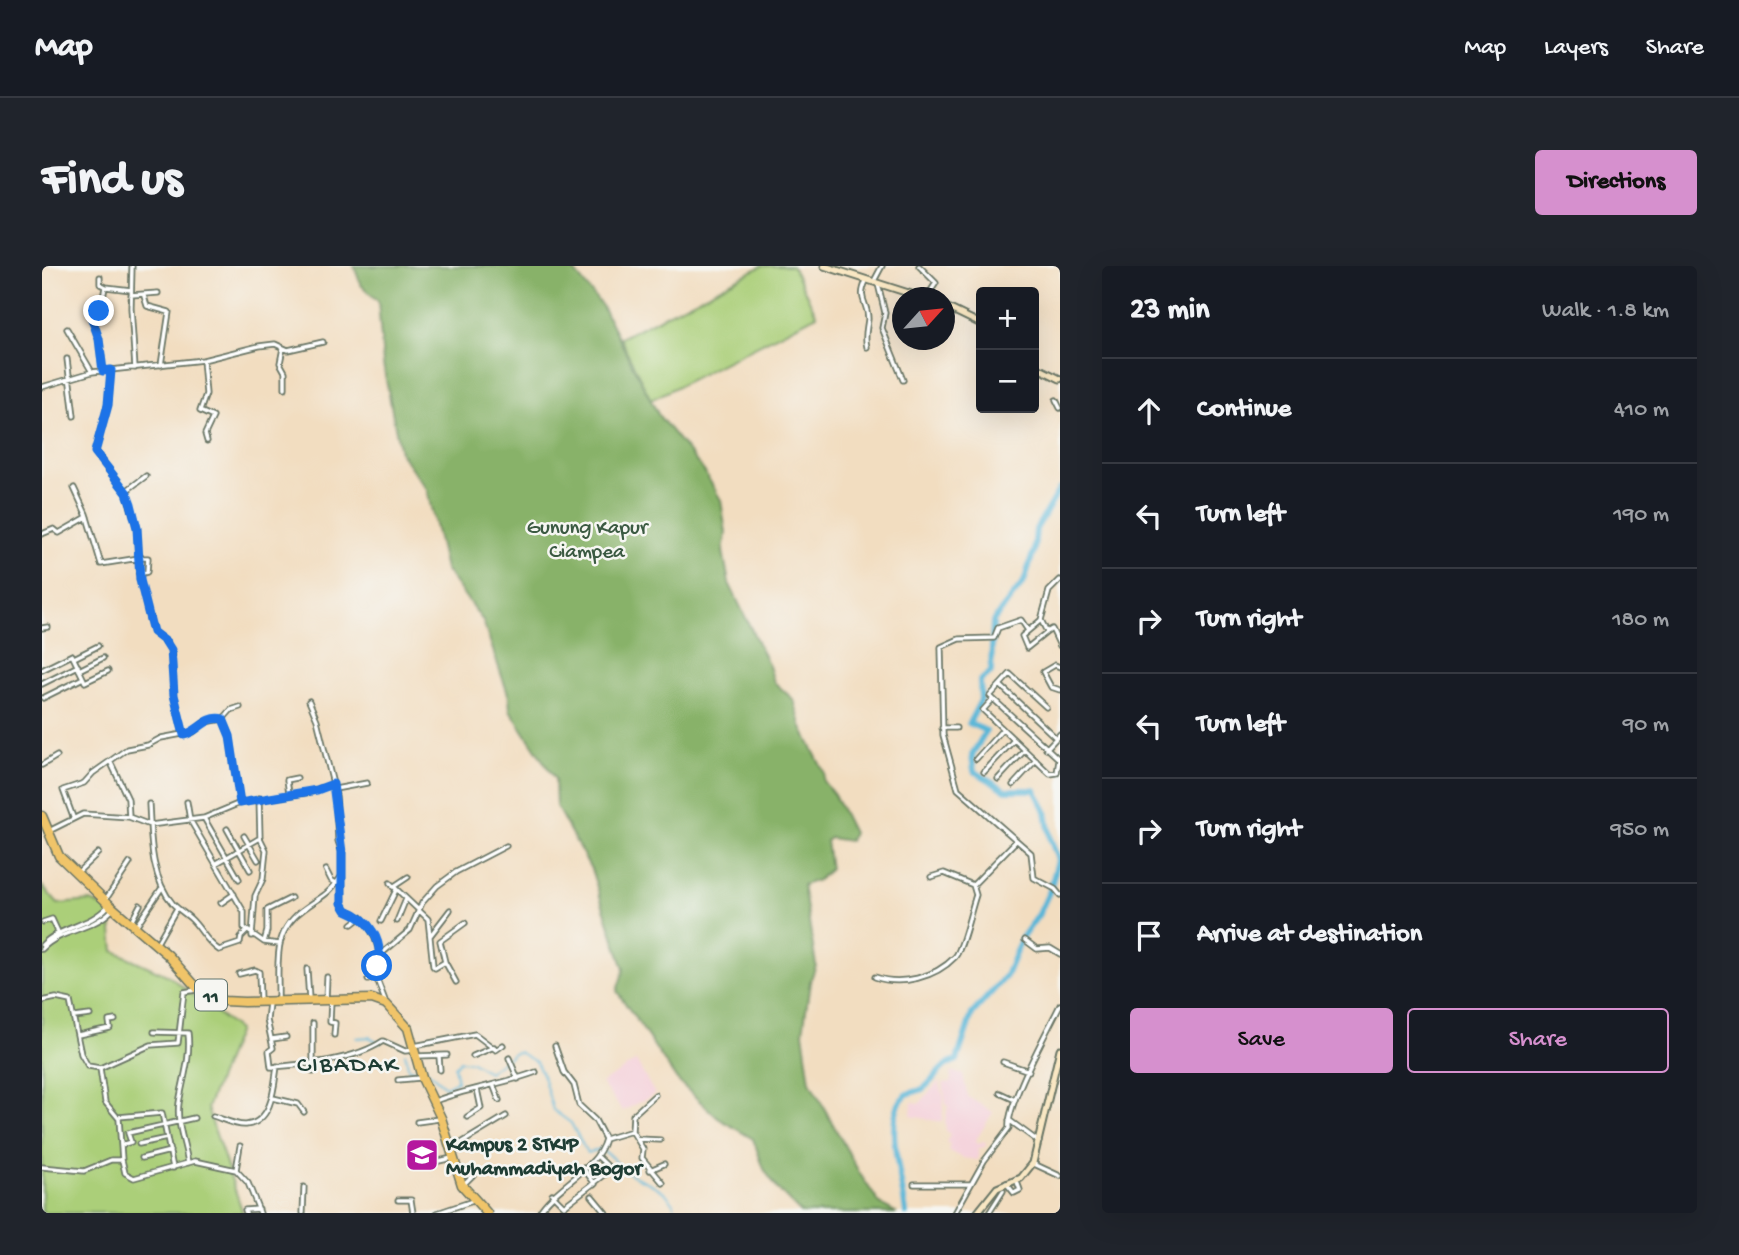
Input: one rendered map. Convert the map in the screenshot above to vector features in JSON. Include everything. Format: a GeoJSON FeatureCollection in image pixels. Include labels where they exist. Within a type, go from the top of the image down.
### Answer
{"type":"FeatureCollection","features":[{"type":"Feature","properties":{"kind":"highway","name":"11"},"geometry":{"type":"LineString","coordinates":[[45,825],[59,856],[156,945],[198,989],[224,1001],[372,999],[386,1004]]}},
{"type":"Feature","properties":{"kind":"highway"},"geometry":{"type":"LineString","coordinates":[[386,1004],[408,1028],[420,1071],[441,1118],[462,1185],[473,1201],[487,1213]]}},
{"type":"Feature","properties":{"kind":"main road"},"geometry":{"type":"LineString","coordinates":[[824,266],[893,287]]}},
{"type":"Feature","properties":{"kind":"main road"},"geometry":{"type":"LineString","coordinates":[[955,311],[976,322]]}},
{"type":"Feature","properties":{"kind":"main road"},"geometry":{"type":"LineString","coordinates":[[1039,368],[1060,379]]}},
{"type":"Feature","properties":{"kind":"main road"},"geometry":{"type":"LineString","coordinates":[[977,1213],[1002,1191],[1006,1183],[1016,1179],[1033,1163],[1060,1049]]}},
{"type":"Feature","properties":{"kind":"street"},"geometry":{"type":"LineString","coordinates":[[132,266],[135,368]]}},
{"type":"Feature","properties":{"kind":"street"},"geometry":{"type":"LineString","coordinates":[[882,266],[876,281],[885,313],[882,328],[903,380]]}},
{"type":"Feature","properties":{"kind":"street"},"geometry":{"type":"LineString","coordinates":[[919,266],[936,283],[933,287]]}},
{"type":"Feature","properties":{"kind":"street"},"geometry":{"type":"LineString","coordinates":[[100,277],[100,284],[105,287],[131,289]]}},
{"type":"Feature","properties":{"kind":"street"},"geometry":{"type":"LineString","coordinates":[[866,279],[861,297],[868,318],[864,336],[867,347]]}},
{"type":"Feature","properties":{"kind":"street"},"geometry":{"type":"LineString","coordinates":[[103,371],[99,339],[91,316],[101,309],[105,287]]}},
{"type":"Feature","properties":{"kind":"street"},"geometry":{"type":"LineString","coordinates":[[131,295],[158,293]]}},
{"type":"Feature","properties":{"kind":"street"},"geometry":{"type":"LineString","coordinates":[[144,296],[148,306],[169,312],[161,365]]}},
{"type":"Feature","properties":{"kind":"street"},"geometry":{"type":"LineString","coordinates":[[66,329],[92,372]]}},
{"type":"Feature","properties":{"kind":"street"},"geometry":{"type":"LineString","coordinates":[[42,387],[92,372],[203,360],[259,346],[275,344],[288,350],[323,342]]}},
{"type":"Feature","properties":{"kind":"street"},"geometry":{"type":"LineString","coordinates":[[283,348],[280,363],[285,372],[285,388]]}},
{"type":"Feature","properties":{"kind":"street"},"geometry":{"type":"LineString","coordinates":[[67,359],[72,380],[74,416]]}},
{"type":"Feature","properties":{"kind":"street"},"geometry":{"type":"LineString","coordinates":[[203,360],[206,394],[200,411],[213,417],[205,434],[206,441]]}},
{"type":"Feature","properties":{"kind":"street"},"geometry":{"type":"LineString","coordinates":[[111,370],[108,405],[95,452],[126,491],[137,528],[139,573],[153,632],[166,642],[171,650],[174,695],[184,735]]}},
{"type":"Feature","properties":{"kind":"street"},"geometry":{"type":"LineString","coordinates":[[1056,400],[1060,408]]}},
{"type":"Feature","properties":{"kind":"street"},"geometry":{"type":"LineString","coordinates":[[126,491],[146,476]]}},
{"type":"Feature","properties":{"kind":"street"},"geometry":{"type":"LineString","coordinates":[[74,488],[87,517],[100,564],[148,558],[147,572],[139,573]]}},
{"type":"Feature","properties":{"kind":"street"},"geometry":{"type":"LineString","coordinates":[[42,534],[54,529],[59,533],[87,517]]}},
{"type":"Feature","properties":{"kind":"street"},"geometry":{"type":"LineString","coordinates":[[1060,580],[1049,592],[1041,620],[1027,629],[1022,636],[1027,648],[1052,629],[1060,646]]}},
{"type":"Feature","properties":{"kind":"street"},"geometry":{"type":"LineString","coordinates":[[1027,629],[1021,620],[998,628],[991,638],[959,639],[942,647],[942,728],[960,793],[1031,852],[1033,875],[1060,895]]}},
{"type":"Feature","properties":{"kind":"street"},"geometry":{"type":"LineString","coordinates":[[1041,620],[1047,632]]}},
{"type":"Feature","properties":{"kind":"street"},"geometry":{"type":"LineString","coordinates":[[42,628],[48,627]]}},
{"type":"Feature","properties":{"kind":"street"},"geometry":{"type":"LineString","coordinates":[[74,658],[98,646]]}},
{"type":"Feature","properties":{"kind":"street"},"geometry":{"type":"LineString","coordinates":[[42,670],[72,655],[85,682],[108,670]]}},
{"type":"Feature","properties":{"kind":"street"},"geometry":{"type":"LineString","coordinates":[[42,684],[103,658]]}},
{"type":"Feature","properties":{"kind":"street"},"geometry":{"type":"LineString","coordinates":[[1060,667],[1053,666],[1043,672],[1051,687],[1060,690]]}},
{"type":"Feature","properties":{"kind":"street"},"geometry":{"type":"LineString","coordinates":[[993,699],[983,710],[1053,775],[1058,773],[1059,760],[990,696],[1010,674],[1046,707]]}},
{"type":"Feature","properties":{"kind":"street"},"geometry":{"type":"LineString","coordinates":[[43,698],[83,678]]}},
{"type":"Feature","properties":{"kind":"street"},"geometry":{"type":"LineString","coordinates":[[1000,685],[1058,736],[1046,749]]}},
{"type":"Feature","properties":{"kind":"street"},"geometry":{"type":"LineString","coordinates":[[309,701],[317,720],[334,787],[343,906],[361,917],[375,934],[380,955],[376,977],[386,1004]]}},
{"type":"Feature","properties":{"kind":"street"},"geometry":{"type":"LineString","coordinates":[[73,817],[63,790],[85,783],[110,760],[134,746],[193,732],[205,722],[223,719],[231,710],[240,707]]}},
{"type":"Feature","properties":{"kind":"street"},"geometry":{"type":"LineString","coordinates":[[223,719],[230,736],[240,803]]}},
{"type":"Feature","properties":{"kind":"street"},"geometry":{"type":"LineString","coordinates":[[942,728],[956,728]]}},
{"type":"Feature","properties":{"kind":"street"},"geometry":{"type":"LineString","coordinates":[[976,759],[1003,729]]}},
{"type":"Feature","properties":{"kind":"street"},"geometry":{"type":"LineString","coordinates":[[984,772],[1014,740]]}},
{"type":"Feature","properties":{"kind":"street"},"geometry":{"type":"LineString","coordinates":[[998,779],[1025,750]]}},
{"type":"Feature","properties":{"kind":"street"},"geometry":{"type":"LineString","coordinates":[[42,765],[57,756]]}},
{"type":"Feature","properties":{"kind":"street"},"geometry":{"type":"LineString","coordinates":[[110,760],[128,799],[129,817]]}},
{"type":"Feature","properties":{"kind":"street"},"geometry":{"type":"LineString","coordinates":[[1013,785],[1036,760]]}},
{"type":"Feature","properties":{"kind":"street"},"geometry":{"type":"LineString","coordinates":[[289,793],[287,780],[297,778]]}},
{"type":"Feature","properties":{"kind":"street"},"geometry":{"type":"LineString","coordinates":[[45,825],[73,817],[100,814],[129,817],[150,825],[190,820],[204,818],[259,798],[367,783]]}},
{"type":"Feature","properties":{"kind":"street"},"geometry":{"type":"LineString","coordinates":[[252,936],[255,896],[263,879],[266,850],[260,838],[259,798]]}},
{"type":"Feature","properties":{"kind":"street"},"geometry":{"type":"LineString","coordinates":[[187,802],[190,820],[244,912],[247,931],[264,942],[279,944]]}},
{"type":"Feature","properties":{"kind":"street"},"geometry":{"type":"LineString","coordinates":[[149,804],[150,847],[162,888],[177,908],[192,920],[205,940],[219,950],[240,943],[241,937],[247,931]]}},
{"type":"Feature","properties":{"kind":"street"},"geometry":{"type":"LineString","coordinates":[[204,818],[239,879]]}},
{"type":"Feature","properties":{"kind":"street"},"geometry":{"type":"LineString","coordinates":[[227,829],[250,870]]}},
{"type":"Feature","properties":{"kind":"street"},"geometry":{"type":"LineString","coordinates":[[244,836],[258,860]]}},
{"type":"Feature","properties":{"kind":"street"},"geometry":{"type":"LineString","coordinates":[[217,863],[260,838]]}},
{"type":"Feature","properties":{"kind":"street"},"geometry":{"type":"LineString","coordinates":[[973,885],[1016,842]]}},
{"type":"Feature","properties":{"kind":"street"},"geometry":{"type":"LineString","coordinates":[[380,955],[410,930],[419,907],[437,886],[456,872],[506,846]]}},
{"type":"Feature","properties":{"kind":"street"},"geometry":{"type":"LineString","coordinates":[[76,874],[98,853]]}},
{"type":"Feature","properties":{"kind":"street"},"geometry":{"type":"LineString","coordinates":[[42,947],[59,935],[94,919],[110,905],[130,863]]}},
{"type":"Feature","properties":{"kind":"street"},"geometry":{"type":"LineString","coordinates":[[326,870],[334,884],[337,882]]}},
{"type":"Feature","properties":{"kind":"street"},"geometry":{"type":"LineString","coordinates":[[931,877],[944,873],[973,885]]}},
{"type":"Feature","properties":{"kind":"street"},"geometry":{"type":"LineString","coordinates":[[342,876],[331,893],[289,921],[279,944],[267,1016],[272,1039],[270,1065],[313,1062],[373,1050],[380,1042],[408,1051],[447,1055]]}},
{"type":"Feature","properties":{"kind":"street"},"geometry":{"type":"LineString","coordinates":[[381,921],[393,887],[408,877]]}},
{"type":"Feature","properties":{"kind":"street"},"geometry":{"type":"LineString","coordinates":[[875,977],[917,979],[938,970],[956,957],[976,895],[973,885]]}},
{"type":"Feature","properties":{"kind":"street"},"geometry":{"type":"LineString","coordinates":[[393,887],[406,900],[419,907],[436,926]]}},
{"type":"Feature","properties":{"kind":"street"},"geometry":{"type":"LineString","coordinates":[[133,926],[162,888]]}},
{"type":"Feature","properties":{"kind":"street"},"geometry":{"type":"LineString","coordinates":[[221,903],[234,894]]}},
{"type":"Feature","properties":{"kind":"street"},"geometry":{"type":"LineString","coordinates":[[264,942],[267,910],[291,898]]}},
{"type":"Feature","properties":{"kind":"street"},"geometry":{"type":"LineString","coordinates":[[397,921],[406,900]]}},
{"type":"Feature","properties":{"kind":"street"},"geometry":{"type":"LineString","coordinates":[[133,926],[140,905]]}},
{"type":"Feature","properties":{"kind":"street"},"geometry":{"type":"LineString","coordinates":[[156,945],[177,908]]}},
{"type":"Feature","properties":{"kind":"street"},"geometry":{"type":"LineString","coordinates":[[429,938],[450,910]]}},
{"type":"Feature","properties":{"kind":"street"},"geometry":{"type":"LineString","coordinates":[[352,924],[361,917]]}},
{"type":"Feature","properties":{"kind":"street"},"geometry":{"type":"LineString","coordinates":[[43,922],[52,919],[59,935]]}},
{"type":"Feature","properties":{"kind":"street"},"geometry":{"type":"LineString","coordinates":[[428,919],[433,966],[435,968],[445,962]]}},
{"type":"Feature","properties":{"kind":"street"},"geometry":{"type":"LineString","coordinates":[[456,982],[445,962],[440,941],[465,923]]}},
{"type":"Feature","properties":{"kind":"street"},"geometry":{"type":"LineString","coordinates":[[1025,940],[1037,949],[1050,948],[1060,954]]}},
{"type":"Feature","properties":{"kind":"street"},"geometry":{"type":"LineString","coordinates":[[307,969],[309,999]]}},
{"type":"Feature","properties":{"kind":"street"},"geometry":{"type":"LineString","coordinates":[[239,974],[255,970],[259,972],[270,1000]]}},
{"type":"Feature","properties":{"kind":"street"},"geometry":{"type":"LineString","coordinates":[[327,977],[330,1022],[334,1023],[334,1035]]}},
{"type":"Feature","properties":{"kind":"street"},"geometry":{"type":"LineString","coordinates":[[368,980],[376,977]]}},
{"type":"Feature","properties":{"kind":"street"},"geometry":{"type":"LineString","coordinates":[[42,1001],[56,998],[68,1000],[82,1057],[88,1066],[100,1068],[151,1045],[178,1043],[184,992],[198,989]]}},
{"type":"Feature","properties":{"kind":"street"},"geometry":{"type":"LineString","coordinates":[[955,1213],[1009,1128],[1007,1119],[1060,1005]]}},
{"type":"Feature","properties":{"kind":"street"},"geometry":{"type":"LineString","coordinates":[[74,1017],[90,1015]]}},
{"type":"Feature","properties":{"kind":"street"},"geometry":{"type":"LineString","coordinates":[[78,1035],[110,1028],[108,1021],[115,1020]]}},
{"type":"Feature","properties":{"kind":"street"},"geometry":{"type":"LineString","coordinates":[[313,1023],[313,1072]]}},
{"type":"Feature","properties":{"kind":"street"},"geometry":{"type":"LineString","coordinates":[[155,1032],[188,1033],[189,1057],[183,1077],[179,1122],[188,1163]]}},
{"type":"Feature","properties":{"kind":"street"},"geometry":{"type":"LineString","coordinates":[[416,1051],[475,1034],[497,1050],[503,1045]]}},
{"type":"Feature","properties":{"kind":"street"},"geometry":{"type":"LineString","coordinates":[[272,1039],[286,1037]]}},
{"type":"Feature","properties":{"kind":"street"},"geometry":{"type":"LineString","coordinates":[[473,1056],[494,1046]]}},
{"type":"Feature","properties":{"kind":"street"},"geometry":{"type":"LineString","coordinates":[[539,1213],[552,1194],[600,1152],[605,1139],[595,1120],[579,1105],[574,1086],[564,1072],[555,1046]]}},
{"type":"Feature","properties":{"kind":"street"},"geometry":{"type":"LineString","coordinates":[[439,1056],[440,1070]]}},
{"type":"Feature","properties":{"kind":"street"},"geometry":{"type":"LineString","coordinates":[[509,1058],[518,1079]]}},
{"type":"Feature","properties":{"kind":"street"},"geometry":{"type":"LineString","coordinates":[[1003,1062],[1029,1071]]}},
{"type":"Feature","properties":{"kind":"street"},"geometry":{"type":"LineString","coordinates":[[214,1116],[248,1125],[273,1098],[277,1066]]}},
{"type":"Feature","properties":{"kind":"street"},"geometry":{"type":"LineString","coordinates":[[100,1068],[105,1102],[118,1117],[122,1160],[130,1177],[198,1161],[236,1170],[246,1179],[259,1211],[245,1210],[246,1213]]}},
{"type":"Feature","properties":{"kind":"street"},"geometry":{"type":"LineString","coordinates":[[398,1080],[420,1071]]}},
{"type":"Feature","properties":{"kind":"street"},"geometry":{"type":"LineString","coordinates":[[433,1102],[458,1092],[494,1087],[536,1072]]}},
{"type":"Feature","properties":{"kind":"street"},"geometry":{"type":"LineString","coordinates":[[494,1087],[499,1100]]}},
{"type":"Feature","properties":{"kind":"street"},"geometry":{"type":"LineString","coordinates":[[467,1117],[481,1108],[477,1090]]}},
{"type":"Feature","properties":{"kind":"street"},"geometry":{"type":"LineString","coordinates":[[1000,1093],[1015,1100]]}},
{"type":"Feature","properties":{"kind":"street"},"geometry":{"type":"LineString","coordinates":[[655,1095],[633,1115],[632,1131],[639,1139],[643,1150],[642,1157],[663,1183]]}},
{"type":"Feature","properties":{"kind":"street"},"geometry":{"type":"LineString","coordinates":[[273,1098],[298,1104],[304,1112]]}},
{"type":"Feature","properties":{"kind":"street"},"geometry":{"type":"LineString","coordinates":[[118,1117],[161,1112],[173,1168]]}},
{"type":"Feature","properties":{"kind":"street"},"geometry":{"type":"LineString","coordinates":[[417,1166],[452,1153],[482,1129],[506,1116]]}},
{"type":"Feature","properties":{"kind":"street"},"geometry":{"type":"LineString","coordinates":[[121,1145],[131,1142],[128,1133],[194,1118]]}},
{"type":"Feature","properties":{"kind":"street"},"geometry":{"type":"LineString","coordinates":[[417,1122],[441,1118]]}},
{"type":"Feature","properties":{"kind":"street"},"geometry":{"type":"LineString","coordinates":[[1007,1119],[1039,1142]]}},
{"type":"Feature","properties":{"kind":"street"},"geometry":{"type":"LineString","coordinates":[[605,1139],[632,1131]]}},
{"type":"Feature","properties":{"kind":"street"},"geometry":{"type":"LineString","coordinates":[[139,1144],[167,1138]]}},
{"type":"Feature","properties":{"kind":"street"},"geometry":{"type":"LineString","coordinates":[[639,1139],[660,1140]]}},
{"type":"Feature","properties":{"kind":"street"},"geometry":{"type":"LineString","coordinates":[[236,1170],[240,1146]]}},
{"type":"Feature","properties":{"kind":"street"},"geometry":{"type":"LineString","coordinates":[[142,1158],[170,1151]]}},
{"type":"Feature","properties":{"kind":"street"},"geometry":{"type":"LineString","coordinates":[[552,1194],[563,1207],[613,1171],[600,1152]]}},
{"type":"Feature","properties":{"kind":"street"},"geometry":{"type":"LineString","coordinates":[[42,1167],[84,1171],[111,1160],[122,1160]]}},
{"type":"Feature","properties":{"kind":"street"},"geometry":{"type":"LineString","coordinates":[[1033,1163],[1060,1177]]}},
{"type":"Feature","properties":{"kind":"street"},"geometry":{"type":"LineString","coordinates":[[650,1170],[664,1164]]}},
{"type":"Feature","properties":{"kind":"street"},"geometry":{"type":"LineString","coordinates":[[583,1168],[595,1184]]}},
{"type":"Feature","properties":{"kind":"street"},"geometry":{"type":"LineString","coordinates":[[462,1185],[474,1174]]}},
{"type":"Feature","properties":{"kind":"street"},"geometry":{"type":"LineString","coordinates":[[1006,1183],[1014,1194],[1020,1190],[1016,1179]]}},
{"type":"Feature","properties":{"kind":"street"},"geometry":{"type":"LineString","coordinates":[[914,1184],[971,1184]]}},
{"type":"Feature","properties":{"kind":"street"},"geometry":{"type":"LineString","coordinates":[[303,1213],[304,1187]]}},
{"type":"Feature","properties":{"kind":"street"},"geometry":{"type":"LineString","coordinates":[[989,1213],[1002,1191]]}},
{"type":"Feature","properties":{"kind":"street"},"geometry":{"type":"LineString","coordinates":[[592,1196],[606,1213]]}},
{"type":"Feature","properties":{"kind":"street"},"geometry":{"type":"LineString","coordinates":[[398,1200],[411,1200],[413,1213]]}},
{"type":"Feature","properties":{"kind":"street"},"geometry":{"type":"LineString","coordinates":[[437,1213],[473,1201]]}},
{"type":"Feature","properties":{"kind":"shaded area"},"geometry":{"type":"Polygon","coordinates":[[[636,1061],[655,1094],[623,1111],[601,1083],[636,1061]]]}},
{"type":"Feature","properties":{"kind":"shaded area"},"geometry":{"type":"Polygon","coordinates":[[[950,1073],[963,1075],[968,1097],[993,1112],[976,1140],[977,1144],[985,1142],[986,1146],[978,1149],[978,1160],[963,1158],[948,1150],[950,1144],[946,1142],[950,1135],[945,1122],[948,1105],[943,1083],[952,1082],[950,1073]]]}},
{"type":"Feature","properties":{"kind":"shaded area"},"geometry":{"type":"Polygon","coordinates":[[[939,1081],[944,1097],[942,1122],[911,1116],[912,1102],[920,1103],[939,1081]]]}},
{"type":"Feature","properties":{"kind":"green space","name":"Gunung Kapur Ciampea"},"geometry":{"type":"Polygon","coordinates":[[[354,266],[570,266],[602,306],[659,416],[704,471],[721,500],[726,533],[723,551],[729,583],[774,682],[794,700],[802,728],[824,772],[823,781],[834,795],[853,833],[849,841],[830,838],[826,841],[830,869],[818,880],[803,885],[816,965],[810,982],[803,1032],[810,1082],[860,1174],[880,1204],[897,1213],[801,1213],[778,1190],[764,1169],[753,1139],[718,1118],[677,1080],[617,991],[624,969],[591,869],[556,806],[555,779],[510,710],[509,697],[483,621],[445,569],[427,490],[400,452],[383,364],[378,301],[361,285],[354,266]]]}},
{"type":"Feature","properties":{"kind":"green space"},"geometry":{"type":"Polygon","coordinates":[[[762,266],[792,266],[817,315],[651,400],[620,338],[762,266]]]}},
{"type":"Feature","properties":{"kind":"green space"},"geometry":{"type":"Polygon","coordinates":[[[42,886],[58,904],[91,901],[110,910],[114,951],[169,976],[238,1030],[207,1108],[243,1213],[42,1213],[42,886]]]}},
{"type":"Feature","properties":{"kind":"waterway"},"geometry":{"type":"LineString","coordinates":[[906,1213],[894,1136],[898,1106],[907,1094],[923,1089],[943,1068],[957,1060],[972,1014],[1006,976],[1021,939],[1039,914],[1050,890],[1058,860],[1050,838],[1046,811],[1035,790],[1006,790],[974,771],[972,755],[986,731],[969,723],[981,700],[980,681],[991,672],[993,621],[1024,582],[1034,550],[1036,529],[1060,488]]}},
{"type":"Feature","properties":{"kind":"waterway"},"geometry":{"type":"LineString","coordinates":[[357,1038],[369,1037],[380,1043]]}},
{"type":"Feature","properties":{"kind":"waterway"},"geometry":{"type":"LineString","coordinates":[[423,1067],[446,1087],[457,1081],[454,1066],[460,1061],[472,1062],[488,1072],[519,1052],[536,1062],[553,1110],[571,1123],[587,1153],[600,1149],[604,1151],[626,1171],[663,1191],[669,1197],[676,1213]]}},
{"type":"Feature","properties":{"kind":"waterway"},"geometry":{"type":"LineString","coordinates":[[405,1053],[409,1070],[417,1069]]}},
{"type":"Feature","properties":{"kind":"place","name":"Kampus 2 STKIP Muhammadiyah Bogor"},"geometry":{"type":"Point","coordinates":[422,1155]}},
{"type":"Feature","properties":{"kind":"district","name":"CIBADAK"},"geometry":{"type":"Point","coordinates":[348,1063]}},
{"type":"Feature","properties":{"kind":"route"},"geometry":{"type":"LineString","coordinates":[[99,311],[91,314],[91,319],[99,339],[103,371],[111,370],[111,386],[103,429],[95,452],[109,466],[131,504],[137,528],[140,580],[153,632],[166,642],[171,650],[174,695],[184,735],[193,732],[205,722],[219,717],[223,719],[230,736],[240,803],[274,795],[317,790],[333,784],[340,822],[338,841],[342,852],[341,900],[346,910],[357,913],[375,934],[380,955],[377,966]]}}]}
